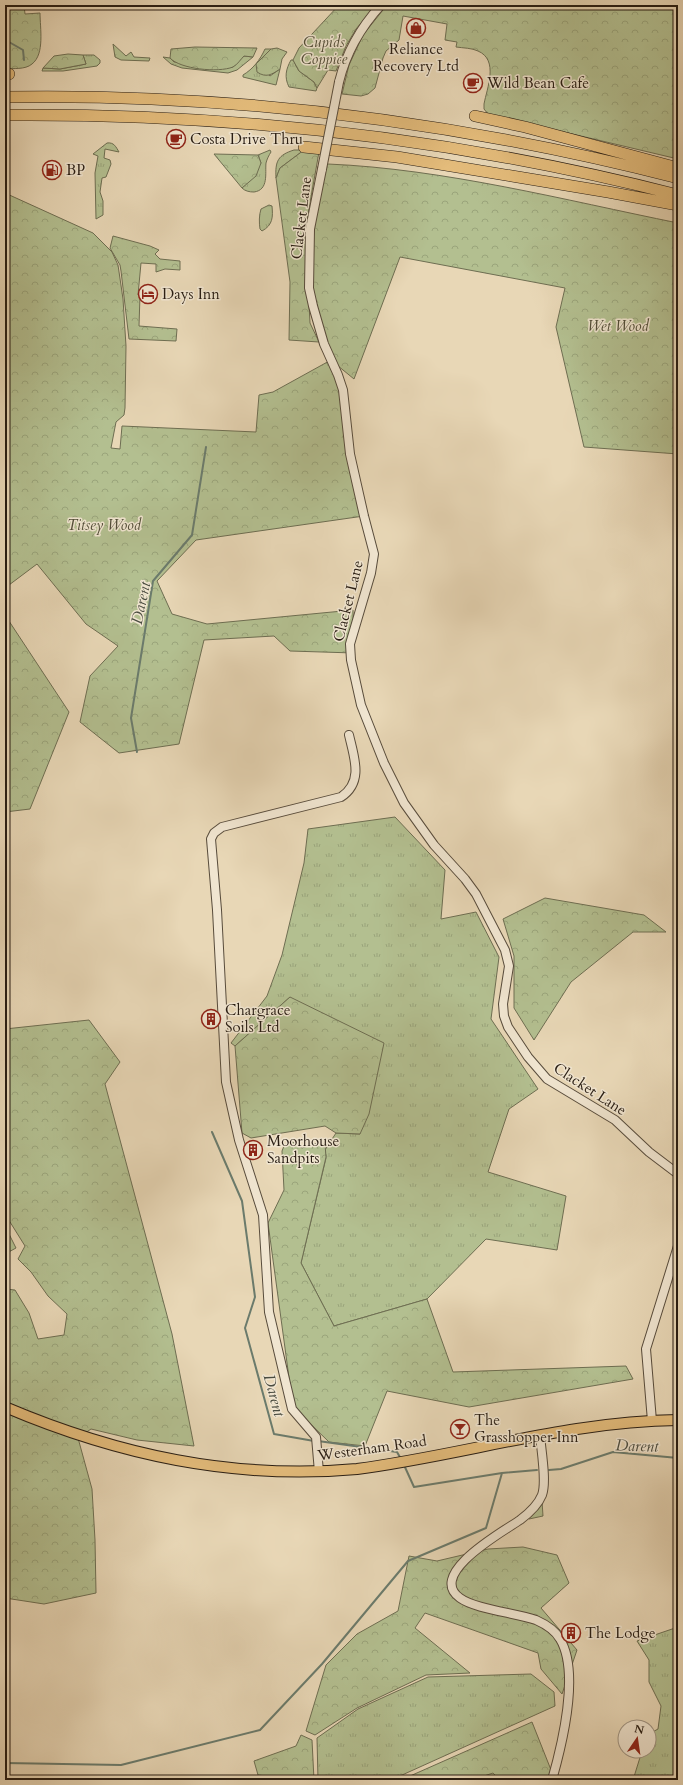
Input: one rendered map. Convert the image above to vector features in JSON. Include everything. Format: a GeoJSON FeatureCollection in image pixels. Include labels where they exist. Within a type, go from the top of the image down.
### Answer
{"type":"FeatureCollection","features":[{"type":"Feature","properties":{"kind":"highway"},"geometry":{"type":"LineString","coordinates":[[5,97],[160,100],[309,112],[419,126],[488,137],[570,153],[678,178]]}},
{"type":"Feature","properties":{"kind":"highway"},"geometry":{"type":"LineString","coordinates":[[5,115],[83,115],[185,119],[348,135],[439,146],[507,158],[602,177],[678,195]]}},
{"type":"Feature","properties":{"kind":"highway"},"geometry":{"type":"LineString","coordinates":[[475,116],[525,127],[678,168]]}},
{"type":"Feature","properties":{"kind":"highway"},"geometry":{"type":"LineString","coordinates":[[304,147],[403,158],[678,205]]}},
{"type":"Feature","properties":{"kind":"main road","name":"Westerham Road"},"geometry":{"type":"LineString","coordinates":[[5,1407],[104,1444],[170,1460],[250,1470],[319,1472],[357,1469],[402,1462],[540,1435],[606,1424],[678,1420]]}},
{"type":"Feature","properties":{"kind":"street","name":"Clacket Lane"},"geometry":{"type":"LineString","coordinates":[[381,5],[367,22],[346,59],[339,82],[310,229],[309,288],[324,344],[342,386],[350,454],[374,554],[371,573],[358,611],[350,644],[351,660],[361,705],[384,763],[404,803],[434,844],[465,879],[476,894],[505,950],[509,966],[503,1004],[504,1016],[512,1033],[528,1057],[547,1079],[615,1120],[649,1152],[678,1174]]}},
{"type":"Feature","properties":{"kind":"street"},"geometry":{"type":"LineString","coordinates":[[319,1472],[316,1437],[292,1409],[269,1312],[263,1215],[239,1140],[226,1082],[217,910],[211,839],[214,833],[222,827],[341,797],[348,792],[354,783],[356,774],[354,755],[348,735]]}},
{"type":"Feature","properties":{"kind":"street"},"geometry":{"type":"LineString","coordinates":[[652,1421],[646,1349],[678,1246]]}},
{"type":"Feature","properties":{"kind":"street"},"geometry":{"type":"LineString","coordinates":[[540,1435],[544,1488],[538,1503],[521,1519],[475,1549],[457,1570],[452,1587],[454,1593],[460,1599],[473,1604],[536,1620],[545,1624],[560,1638],[569,1669],[567,1712],[552,1780]]}},
{"type":"Feature","properties":{"kind":"green space"},"geometry":{"type":"Polygon","coordinates":[[[5,5],[24,5],[25,14],[40,13],[41,40],[39,54],[36,60],[29,66],[5,69],[5,5]]]}},
{"type":"Feature","properties":{"kind":"green space","name":"Cupids Coppice"},"geometry":{"type":"Polygon","coordinates":[[[339,5],[376,5],[356,29],[346,46],[336,71],[328,70],[317,88],[314,82],[299,71],[293,60],[299,48],[339,5]]]}},
{"type":"Feature","properties":{"kind":"green space","name":"Cupids Coppice"},"geometry":{"type":"Polygon","coordinates":[[[387,5],[678,5],[678,159],[488,114],[484,109],[484,104],[490,75],[488,61],[484,55],[478,51],[456,47],[457,42],[445,40],[447,24],[403,16],[399,40],[386,51],[375,88],[368,94],[361,96],[342,94],[349,65],[363,35],[387,5]]]}},
{"type":"Feature","properties":{"kind":"green space"},"geometry":{"type":"Polygon","coordinates":[[[113,44],[126,56],[131,52],[134,57],[150,58],[149,61],[121,60],[115,57],[113,44]]]}},
{"type":"Feature","properties":{"kind":"green space"},"geometry":{"type":"Polygon","coordinates":[[[195,47],[257,48],[253,57],[244,56],[233,67],[218,70],[200,69],[182,65],[170,58],[171,49],[195,47]]]}},
{"type":"Feature","properties":{"kind":"green space"},"geometry":{"type":"Polygon","coordinates":[[[277,48],[287,52],[282,59],[280,69],[268,75],[263,75],[257,72],[256,64],[271,49],[277,48]]]}},
{"type":"Feature","properties":{"kind":"green space"},"geometry":{"type":"Polygon","coordinates":[[[265,49],[271,49],[256,64],[265,49]]]}},
{"type":"Feature","properties":{"kind":"green space"},"geometry":{"type":"Polygon","coordinates":[[[68,54],[83,55],[86,64],[60,69],[43,68],[54,56],[68,54]]]}},
{"type":"Feature","properties":{"kind":"green space"},"geometry":{"type":"Polygon","coordinates":[[[83,55],[94,55],[100,60],[100,63],[97,66],[63,71],[42,71],[43,68],[60,69],[86,64],[83,55]]]}},
{"type":"Feature","properties":{"kind":"green space"},"geometry":{"type":"Polygon","coordinates":[[[244,56],[253,57],[237,70],[228,73],[182,68],[171,64],[163,57],[170,58],[174,62],[233,67],[244,56]]]}},
{"type":"Feature","properties":{"kind":"green space"},"geometry":{"type":"Polygon","coordinates":[[[291,60],[293,60],[299,71],[314,82],[317,88],[316,91],[289,87],[286,80],[286,73],[291,60]]]}},
{"type":"Feature","properties":{"kind":"green space"},"geometry":{"type":"Polygon","coordinates":[[[256,64],[270,76],[280,69],[276,85],[243,77],[243,75],[256,64]]]}},
{"type":"Feature","properties":{"kind":"green space"},"geometry":{"type":"Polygon","coordinates":[[[107,143],[113,144],[119,152],[105,149],[104,158],[110,160],[111,164],[106,177],[102,178],[100,192],[103,201],[103,215],[96,219],[95,173],[98,156],[93,154],[107,143]]]}},
{"type":"Feature","properties":{"kind":"green space"},"geometry":{"type":"Polygon","coordinates":[[[270,150],[271,152],[266,163],[264,185],[259,191],[249,192],[244,190],[242,188],[261,163],[258,155],[270,150]]]}},
{"type":"Feature","properties":{"kind":"green space"},"geometry":{"type":"Polygon","coordinates":[[[294,150],[304,150],[280,168],[276,178],[277,163],[284,154],[294,150]]]}},
{"type":"Feature","properties":{"kind":"green space"},"geometry":{"type":"Polygon","coordinates":[[[304,150],[319,152],[305,231],[310,323],[319,342],[289,340],[290,282],[276,178],[280,168],[304,150]]]}},
{"type":"Feature","properties":{"kind":"green space"},"geometry":{"type":"Polygon","coordinates":[[[214,154],[258,155],[261,163],[256,176],[242,188],[214,154]]]}},
{"type":"Feature","properties":{"kind":"green space","name":"Titsey Wood"},"geometry":{"type":"Polygon","coordinates":[[[328,164],[416,172],[460,179],[678,223],[678,454],[584,447],[556,327],[565,288],[400,257],[354,379],[332,361],[338,375],[364,516],[196,540],[157,581],[172,614],[207,624],[353,610],[354,653],[290,651],[274,636],[204,640],[179,744],[119,753],[80,722],[90,676],[118,646],[86,624],[37,564],[5,588],[5,193],[93,233],[112,252],[118,265],[123,299],[126,346],[125,408],[124,415],[116,422],[111,448],[120,449],[122,426],[256,432],[259,395],[273,392],[331,360],[326,351],[309,271],[322,169],[328,164]]]}},
{"type":"Feature","properties":{"kind":"green space"},"geometry":{"type":"Polygon","coordinates":[[[269,205],[272,206],[272,220],[266,229],[262,231],[259,224],[260,211],[269,205]]]}},
{"type":"Feature","properties":{"kind":"green space"},"geometry":{"type":"Polygon","coordinates":[[[113,236],[150,246],[159,250],[155,254],[160,259],[180,261],[180,270],[165,269],[156,272],[156,264],[141,263],[138,295],[140,295],[139,326],[177,329],[176,341],[129,339],[120,265],[110,248],[113,236]]]}},
{"type":"Feature","properties":{"kind":"green space"},"geometry":{"type":"Polygon","coordinates":[[[5,615],[69,712],[30,809],[5,812],[5,615]]]}},
{"type":"Feature","properties":{"kind":"green space"},"geometry":{"type":"Polygon","coordinates":[[[395,817],[445,870],[441,919],[476,912],[499,957],[491,1019],[538,1089],[509,1109],[488,1172],[566,1196],[557,1250],[486,1239],[427,1299],[334,1326],[301,1263],[326,1158],[325,1150],[336,1133],[360,1134],[290,997],[235,1046],[231,1043],[267,996],[282,955],[304,863],[308,829],[395,817]]]}},
{"type":"Feature","properties":{"kind":"green space"},"geometry":{"type":"Polygon","coordinates":[[[545,898],[644,915],[666,932],[633,932],[571,982],[534,1040],[514,1008],[514,956],[503,919],[545,898]]]}},
{"type":"Feature","properties":{"kind":"green space"},"geometry":{"type":"Polygon","coordinates":[[[290,997],[384,1043],[369,1114],[360,1134],[336,1133],[325,1126],[251,1138],[242,1133],[235,1046],[290,997]]]}},
{"type":"Feature","properties":{"kind":"green space"},"geometry":{"type":"Polygon","coordinates":[[[89,1020],[120,1062],[105,1084],[172,1334],[194,1446],[137,1440],[91,1429],[78,1438],[92,1489],[96,1593],[44,1604],[5,1598],[5,1289],[15,1290],[29,1313],[38,1339],[64,1335],[67,1314],[48,1296],[31,1272],[18,1259],[25,1246],[5,1214],[5,1029],[89,1020]]]}},
{"type":"Feature","properties":{"kind":"green space"},"geometry":{"type":"Polygon","coordinates":[[[293,1142],[302,1148],[320,1142],[325,1144],[326,1157],[301,1263],[334,1326],[427,1299],[453,1372],[626,1366],[633,1379],[469,1407],[387,1391],[365,1446],[329,1442],[293,1407],[268,1223],[284,1190],[282,1151],[284,1146],[293,1142]]]}},
{"type":"Feature","properties":{"kind":"green space"},"geometry":{"type":"Polygon","coordinates":[[[5,1226],[16,1248],[5,1254],[5,1226]]]}},
{"type":"Feature","properties":{"kind":"green space"},"geometry":{"type":"Polygon","coordinates":[[[542,1501],[543,1516],[529,1519],[528,1518],[542,1501]]]}},
{"type":"Feature","properties":{"kind":"green space"},"geometry":{"type":"Polygon","coordinates":[[[523,1547],[557,1555],[569,1583],[541,1608],[577,1650],[562,1694],[541,1669],[538,1653],[425,1613],[415,1628],[470,1673],[426,1675],[357,1708],[315,1735],[306,1731],[326,1665],[357,1634],[398,1611],[409,1556],[437,1561],[488,1549],[523,1547]]]}},
{"type":"Feature","properties":{"kind":"green space"},"geometry":{"type":"Polygon","coordinates":[[[678,1627],[678,1780],[633,1780],[640,1759],[657,1759],[657,1730],[661,1706],[649,1682],[649,1660],[637,1641],[678,1627]]]}},
{"type":"Feature","properties":{"kind":"green space"},"geometry":{"type":"Polygon","coordinates":[[[531,1674],[554,1692],[555,1706],[391,1780],[318,1780],[317,1738],[358,1709],[428,1677],[531,1674]]]}},
{"type":"Feature","properties":{"kind":"green space"},"geometry":{"type":"Polygon","coordinates":[[[532,1722],[555,1780],[500,1780],[493,1773],[472,1780],[401,1780],[532,1722]]]}},
{"type":"Feature","properties":{"kind":"green space"},"geometry":{"type":"Polygon","coordinates":[[[301,1735],[312,1740],[314,1780],[282,1780],[283,1778],[258,1775],[254,1761],[296,1746],[301,1735]]]}},
{"type":"Feature","properties":{"kind":"green space"},"geometry":{"type":"Polygon","coordinates":[[[493,1772],[500,1780],[472,1780],[475,1779],[493,1772]]]}},
{"type":"Feature","properties":{"kind":"waterway"},"geometry":{"type":"LineString","coordinates":[[9,42],[23,50],[24,60]]}},
{"type":"Feature","properties":{"kind":"waterway","name":"Darent"},"geometry":{"type":"LineString","coordinates":[[137,752],[131,718],[153,581],[192,535],[206,447]]}},
{"type":"Feature","properties":{"kind":"waterway","name":"Darent"},"geometry":{"type":"LineString","coordinates":[[212,1132],[242,1201],[255,1297],[245,1328],[274,1434],[314,1441]]}},
{"type":"Feature","properties":{"kind":"waterway","name":"Darent"},"geometry":{"type":"LineString","coordinates":[[318,1441],[397,1452],[401,1459]]}},
{"type":"Feature","properties":{"kind":"waterway","name":"Darent"},"geometry":{"type":"LineString","coordinates":[[549,1470],[561,1469],[613,1452],[678,1458]]}},
{"type":"Feature","properties":{"kind":"waterway","name":"Darent"},"geometry":{"type":"LineString","coordinates":[[404,1465],[414,1487],[502,1473],[537,1470]]}},
{"type":"Feature","properties":{"kind":"waterway"},"geometry":{"type":"LineString","coordinates":[[5,1763],[121,1765],[260,1730],[322,1664],[408,1561],[486,1528],[502,1473]]}},
{"type":"Feature","properties":{"kind":"place","name":"Reliance Recovery Ltd"},"geometry":{"type":"Point","coordinates":[416,28]}},
{"type":"Feature","properties":{"kind":"place","name":"Wild Bean Cafe"},"geometry":{"type":"Point","coordinates":[473,83]}},
{"type":"Feature","properties":{"kind":"place","name":"Costa Drive Thru"},"geometry":{"type":"Point","coordinates":[176,139]}},
{"type":"Feature","properties":{"kind":"place","name":"BP"},"geometry":{"type":"Point","coordinates":[52,170]}},
{"type":"Feature","properties":{"kind":"place","name":"Days Inn"},"geometry":{"type":"Point","coordinates":[148,294]}},
{"type":"Feature","properties":{"kind":"place","name":"Chargrace Soils Ltd"},"geometry":{"type":"Point","coordinates":[211,1019]}},
{"type":"Feature","properties":{"kind":"place","name":"Moorhouse Sandpits"},"geometry":{"type":"Point","coordinates":[253,1150]}},
{"type":"Feature","properties":{"kind":"place","name":"The Grasshopper Inn"},"geometry":{"type":"Point","coordinates":[460,1429]}},
{"type":"Feature","properties":{"kind":"place","name":"The Lodge"},"geometry":{"type":"Point","coordinates":[571,1633]}},
{"type":"Feature","properties":{"kind":"park label","name":"Wet Wood"},"geometry":{"type":"Point","coordinates":[618,326]}}]}
